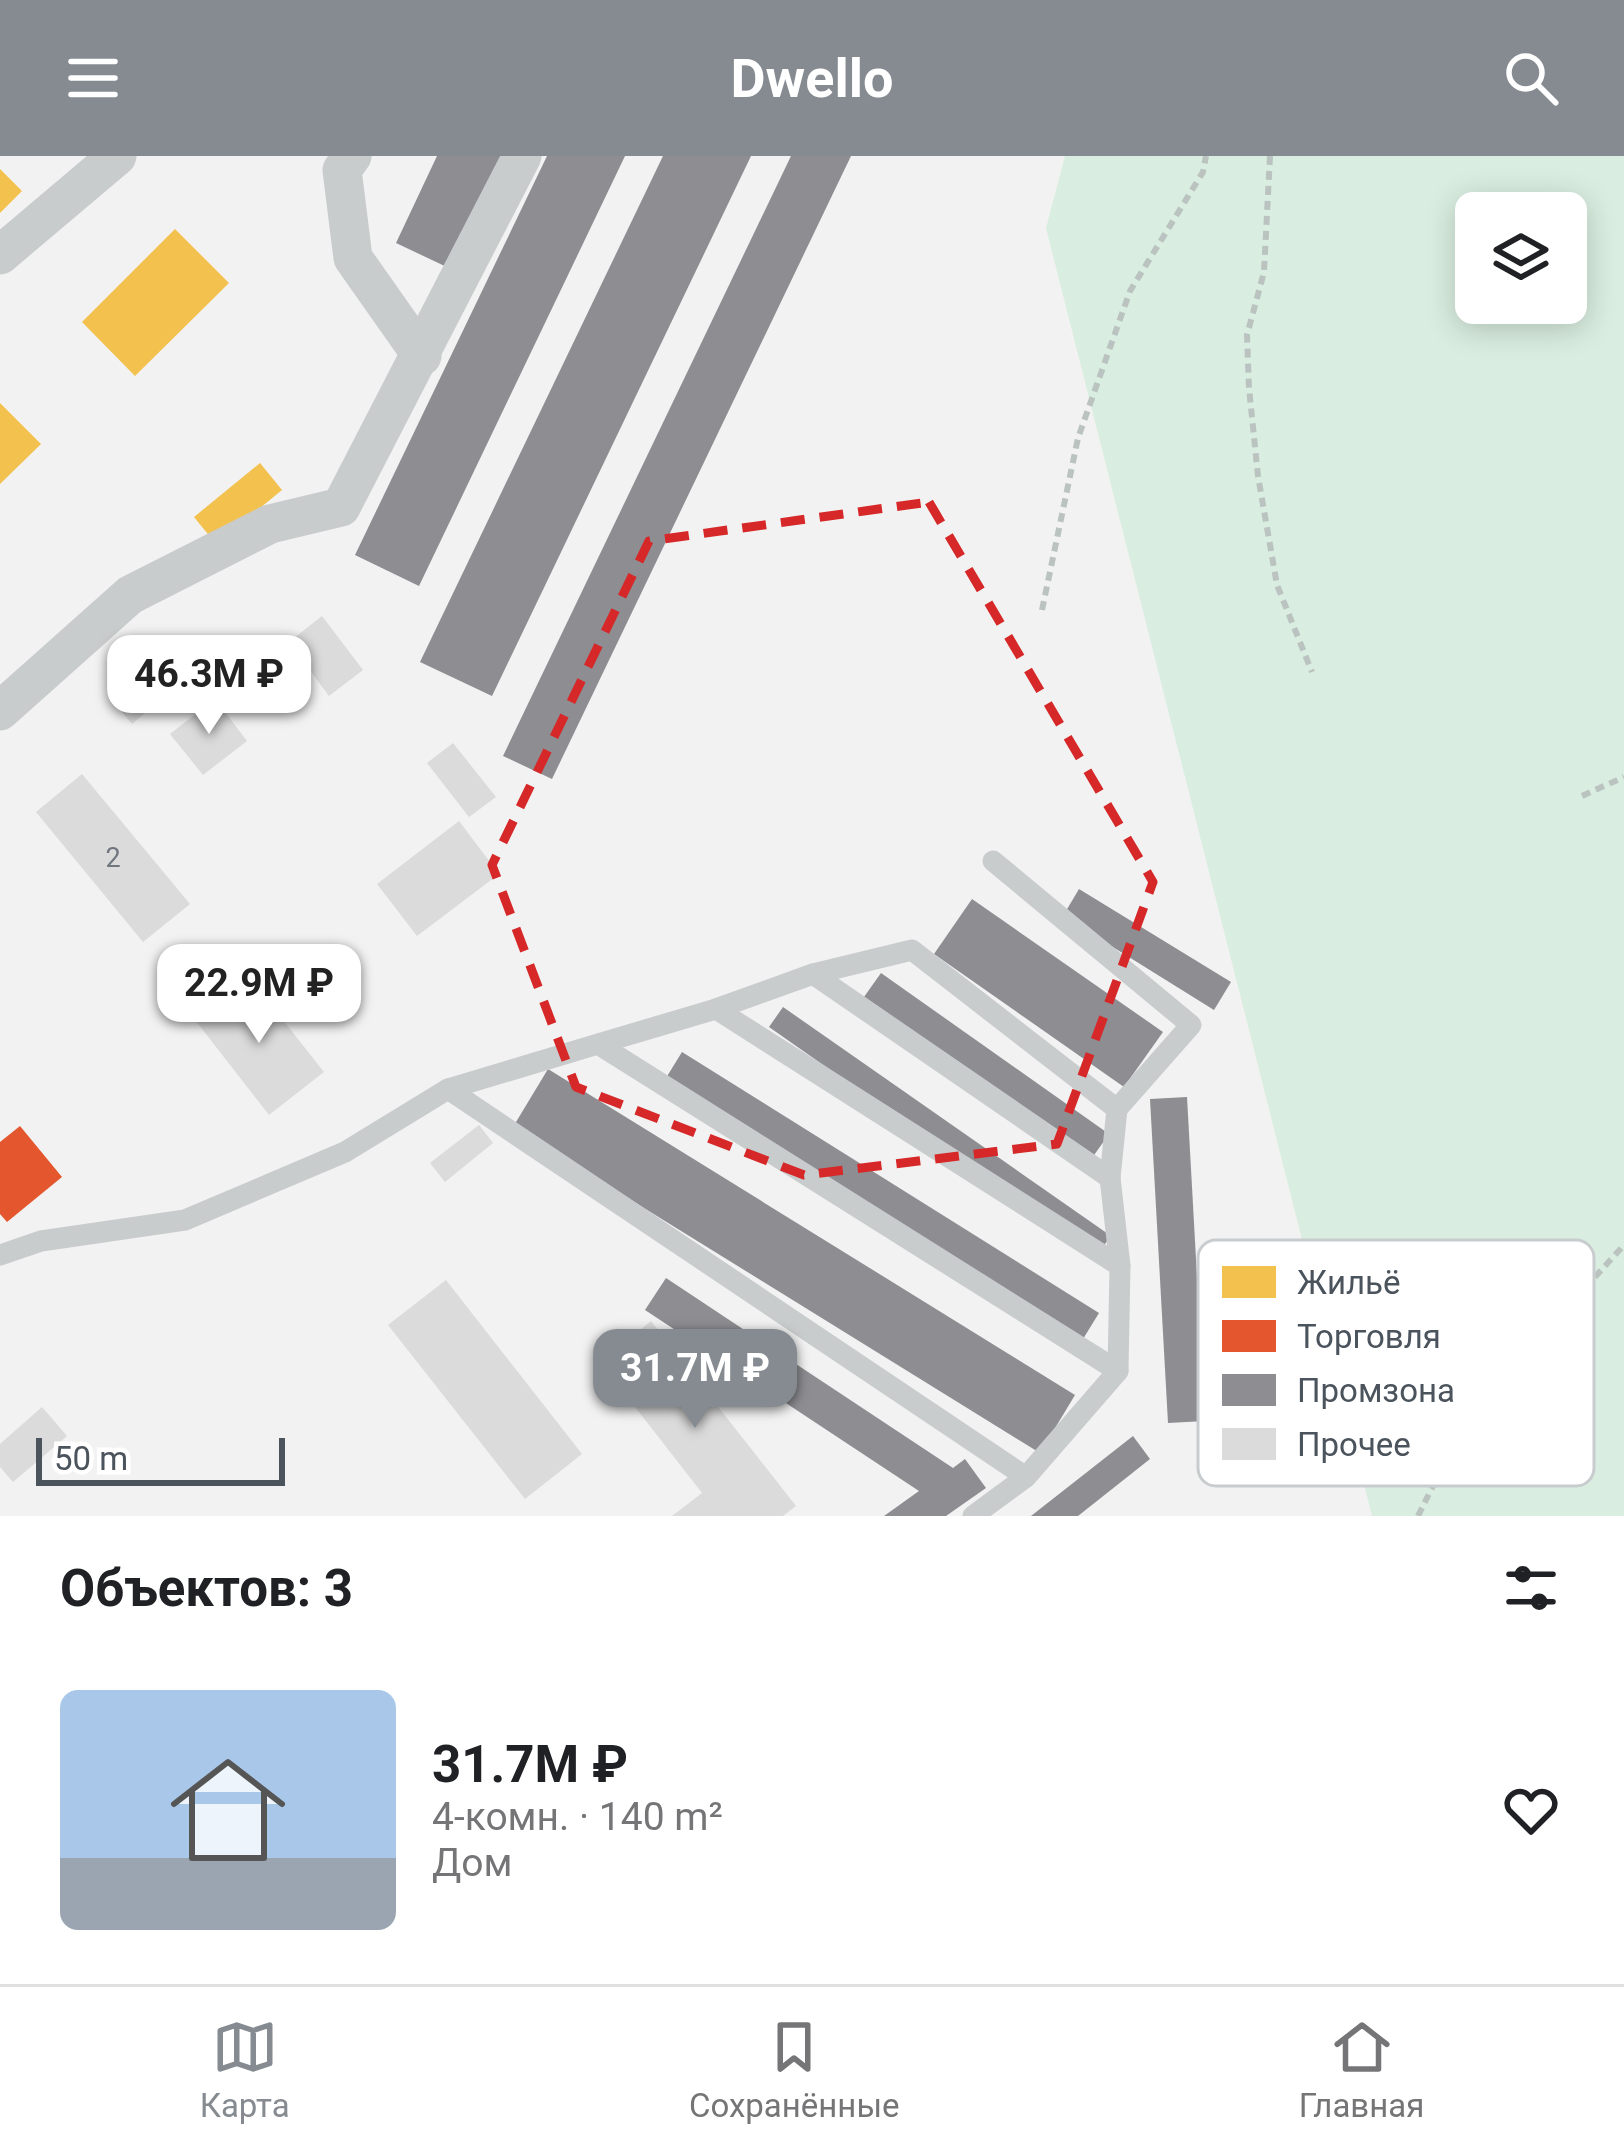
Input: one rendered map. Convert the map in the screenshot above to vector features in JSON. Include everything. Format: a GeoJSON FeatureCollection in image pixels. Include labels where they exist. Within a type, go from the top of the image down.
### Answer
{"type":"FeatureCollection","features":[{"type":"Feature","properties":{"kind":"street"},"geometry":{"type":"LineString","coordinates":[[0,255],[117,156]]}},
{"type":"Feature","properties":{"kind":"street"},"geometry":{"type":"LineString","coordinates":[[352,156],[342,170],[353,258],[422,356]]}},
{"type":"Feature","properties":{"kind":"street"},"geometry":{"type":"LineString","coordinates":[[0,711],[130,595],[270,524],[341,507],[522,156]]}},
{"type":"Feature","properties":{"kind":"lane"},"geometry":{"type":"LineString","coordinates":[[973,1516],[1026,1477],[1118,1371],[1120,1266],[1110,1178],[1117,1109],[1191,1025],[993,861]]}},
{"type":"Feature","properties":{"kind":"lane"},"geometry":{"type":"LineString","coordinates":[[0,1255],[41,1241],[185,1220],[345,1152],[448,1089],[716,1009],[813,974],[912,950],[1117,1109]]}},
{"type":"Feature","properties":{"kind":"lane"},"geometry":{"type":"LineString","coordinates":[[813,974],[1110,1178]]}},
{"type":"Feature","properties":{"kind":"lane"},"geometry":{"type":"LineString","coordinates":[[716,1009],[1120,1266]]}},
{"type":"Feature","properties":{"kind":"lane"},"geometry":{"type":"LineString","coordinates":[[598,1044],[1118,1371]]}},
{"type":"Feature","properties":{"kind":"lane"},"geometry":{"type":"LineString","coordinates":[[448,1089],[1026,1477]]}},
{"type":"Feature","properties":{"kind":"path"},"geometry":{"type":"LineString","coordinates":[[1042,610],[1078,438],[1130,291],[1202,172],[1206,156]]}},
{"type":"Feature","properties":{"kind":"path"},"geometry":{"type":"LineString","coordinates":[[1270,156],[1264,272],[1247,335],[1249,388],[1277,585],[1312,672]]}},
{"type":"Feature","properties":{"kind":"path"},"geometry":{"type":"LineString","coordinates":[[1582,796],[1624,777]]}},
{"type":"Feature","properties":{"kind":"path"},"geometry":{"type":"LineString","coordinates":[[1594,1278],[1624,1245]]}},
{"type":"Feature","properties":{"kind":"path"},"geometry":{"type":"LineString","coordinates":[[1418,1516],[1433,1486]]}},
{"type":"Feature","properties":{"kind":"highlighted area"},"geometry":{"type":"Polygon","coordinates":[[[929,502],[1153,882],[1057,1144],[804,1175],[576,1087],[492,865],[649,541],[929,502]]]}},
{"type":"Feature","properties":{"kind":"green space"},"geometry":{"type":"Polygon","coordinates":[[[1065,156],[1624,156],[1624,1516],[1372,1516],[1364,1486],[1594,1486],[1594,1240],[1302,1240],[1046,228],[1065,156]]]}},
{"type":"Feature","properties":{"kind":"building: Жильё"},"geometry":{"type":"Polygon","coordinates":[[[0,169],[22,191],[0,213],[0,169]]]}},
{"type":"Feature","properties":{"kind":"building: Жильё"},"geometry":{"type":"Polygon","coordinates":[[[175,229],[229,283],[135,376],[82,322],[175,229]]]}},
{"type":"Feature","properties":{"kind":"building: Жильё"},"geometry":{"type":"Polygon","coordinates":[[[0,403],[41,444],[0,484],[0,403]]]}},
{"type":"Feature","properties":{"kind":"building: Жильё"},"geometry":{"type":"Polygon","coordinates":[[[260,463],[282,490],[216,544],[194,517],[260,463]]]}},
{"type":"Feature","properties":{"kind":"building: Торговля"},"geometry":{"type":"Polygon","coordinates":[[[20,1126],[62,1177],[7,1222],[0,1214],[0,1142],[20,1126]]]}},
{"type":"Feature","properties":{"kind":"building: Промзона"},"geometry":{"type":"Polygon","coordinates":[[[437,156],[505,156],[451,269],[396,243],[437,156]]]}},
{"type":"Feature","properties":{"kind":"building: Промзона"},"geometry":{"type":"Polygon","coordinates":[[[547,156],[625,156],[419,586],[355,555],[547,156]]]}},
{"type":"Feature","properties":{"kind":"building: Промзона"},"geometry":{"type":"Polygon","coordinates":[[[663,156],[751,156],[492,696],[420,662],[663,156]]]}},
{"type":"Feature","properties":{"kind":"building: Промзона"},"geometry":{"type":"Polygon","coordinates":[[[791,156],[851,156],[552,779],[503,756],[791,156]]]}},
{"type":"Feature","properties":{"kind":"building: Промзона"},"geometry":{"type":"Polygon","coordinates":[[[1079,889],[1231,982],[1214,1010],[1063,916],[1079,889]]]}},
{"type":"Feature","properties":{"kind":"building: Промзона"},"geometry":{"type":"Polygon","coordinates":[[[972,899],[1163,1032],[1124,1087],[934,954],[972,899]]]}},
{"type":"Feature","properties":{"kind":"building: Промзона"},"geometry":{"type":"Polygon","coordinates":[[[881,973],[1109,1134],[1087,1165],[859,1004],[881,973]]]}},
{"type":"Feature","properties":{"kind":"building: Промзона"},"geometry":{"type":"Polygon","coordinates":[[[783,1007],[1111,1236],[1096,1256],[769,1027],[783,1007]]]}},
{"type":"Feature","properties":{"kind":"building: Промзона"},"geometry":{"type":"Polygon","coordinates":[[[682,1052],[1099,1313],[1083,1339],[666,1078],[682,1052]]]}},
{"type":"Feature","properties":{"kind":"building: Промзона"},"geometry":{"type":"Polygon","coordinates":[[[548,1069],[1075,1395],[1040,1453],[513,1127],[548,1069]]]}},
{"type":"Feature","properties":{"kind":"building: Промзона"},"geometry":{"type":"Polygon","coordinates":[[[1187,1097],[1198,1295],[1198,1421],[1168,1423],[1150,1099],[1187,1097]]]}},
{"type":"Feature","properties":{"kind":"building: Промзона"},"geometry":{"type":"Polygon","coordinates":[[[666,1278],[953,1468],[965,1459],[986,1488],[946,1516],[884,1516],[919,1491],[645,1310],[666,1278]]]}},
{"type":"Feature","properties":{"kind":"building: Промзона"},"geometry":{"type":"Polygon","coordinates":[[[1133,1436],[1150,1459],[1078,1516],[1031,1516],[1133,1436]]]}},
{"type":"Feature","properties":{"kind":"building: Прочее"},"geometry":{"type":"Polygon","coordinates":[[[322,616],[363,670],[329,696],[289,642],[322,616]]]}},
{"type":"Feature","properties":{"kind":"building: Прочее"},"geometry":{"type":"Polygon","coordinates":[[[181,640],[202,666],[132,724],[111,699],[181,640]]]}},
{"type":"Feature","properties":{"kind":"building: Прочее"},"geometry":{"type":"Polygon","coordinates":[[[215,699],[247,741],[203,775],[170,734],[215,699]]]}},
{"type":"Feature","properties":{"kind":"building: Прочее"},"geometry":{"type":"Polygon","coordinates":[[[453,743],[496,797],[469,817],[427,763],[453,743]]]}},
{"type":"Feature","properties":{"kind":"building: Прочее"},"geometry":{"type":"Polygon","coordinates":[[[82,774],[190,904],[143,942],[36,812],[82,774]]]}},
{"type":"Feature","properties":{"kind":"building: Прочее"},"geometry":{"type":"Polygon","coordinates":[[[459,821],[499,874],[417,936],[377,884],[459,821]]]}},
{"type":"Feature","properties":{"kind":"building: Прочее"},"geometry":{"type":"Polygon","coordinates":[[[249,977],[324,1072],[269,1115],[195,1020],[249,977]]]}},
{"type":"Feature","properties":{"kind":"building: Прочее"},"geometry":{"type":"Polygon","coordinates":[[[479,1125],[493,1143],[445,1182],[430,1163],[479,1125]]]}},
{"type":"Feature","properties":{"kind":"building: Прочее"},"geometry":{"type":"Polygon","coordinates":[[[446,1280],[582,1454],[525,1499],[388,1325],[446,1280]]]}},
{"type":"Feature","properties":{"kind":"building: Прочее"},"geometry":{"type":"Polygon","coordinates":[[[651,1321],[796,1506],[783,1516],[672,1516],[702,1493],[600,1362],[651,1321]]]}},
{"type":"Feature","properties":{"kind":"building: Прочее"},"geometry":{"type":"Polygon","coordinates":[[[42,1407],[67,1436],[13,1482],[0,1467],[0,1444],[42,1407]]]}}]}
